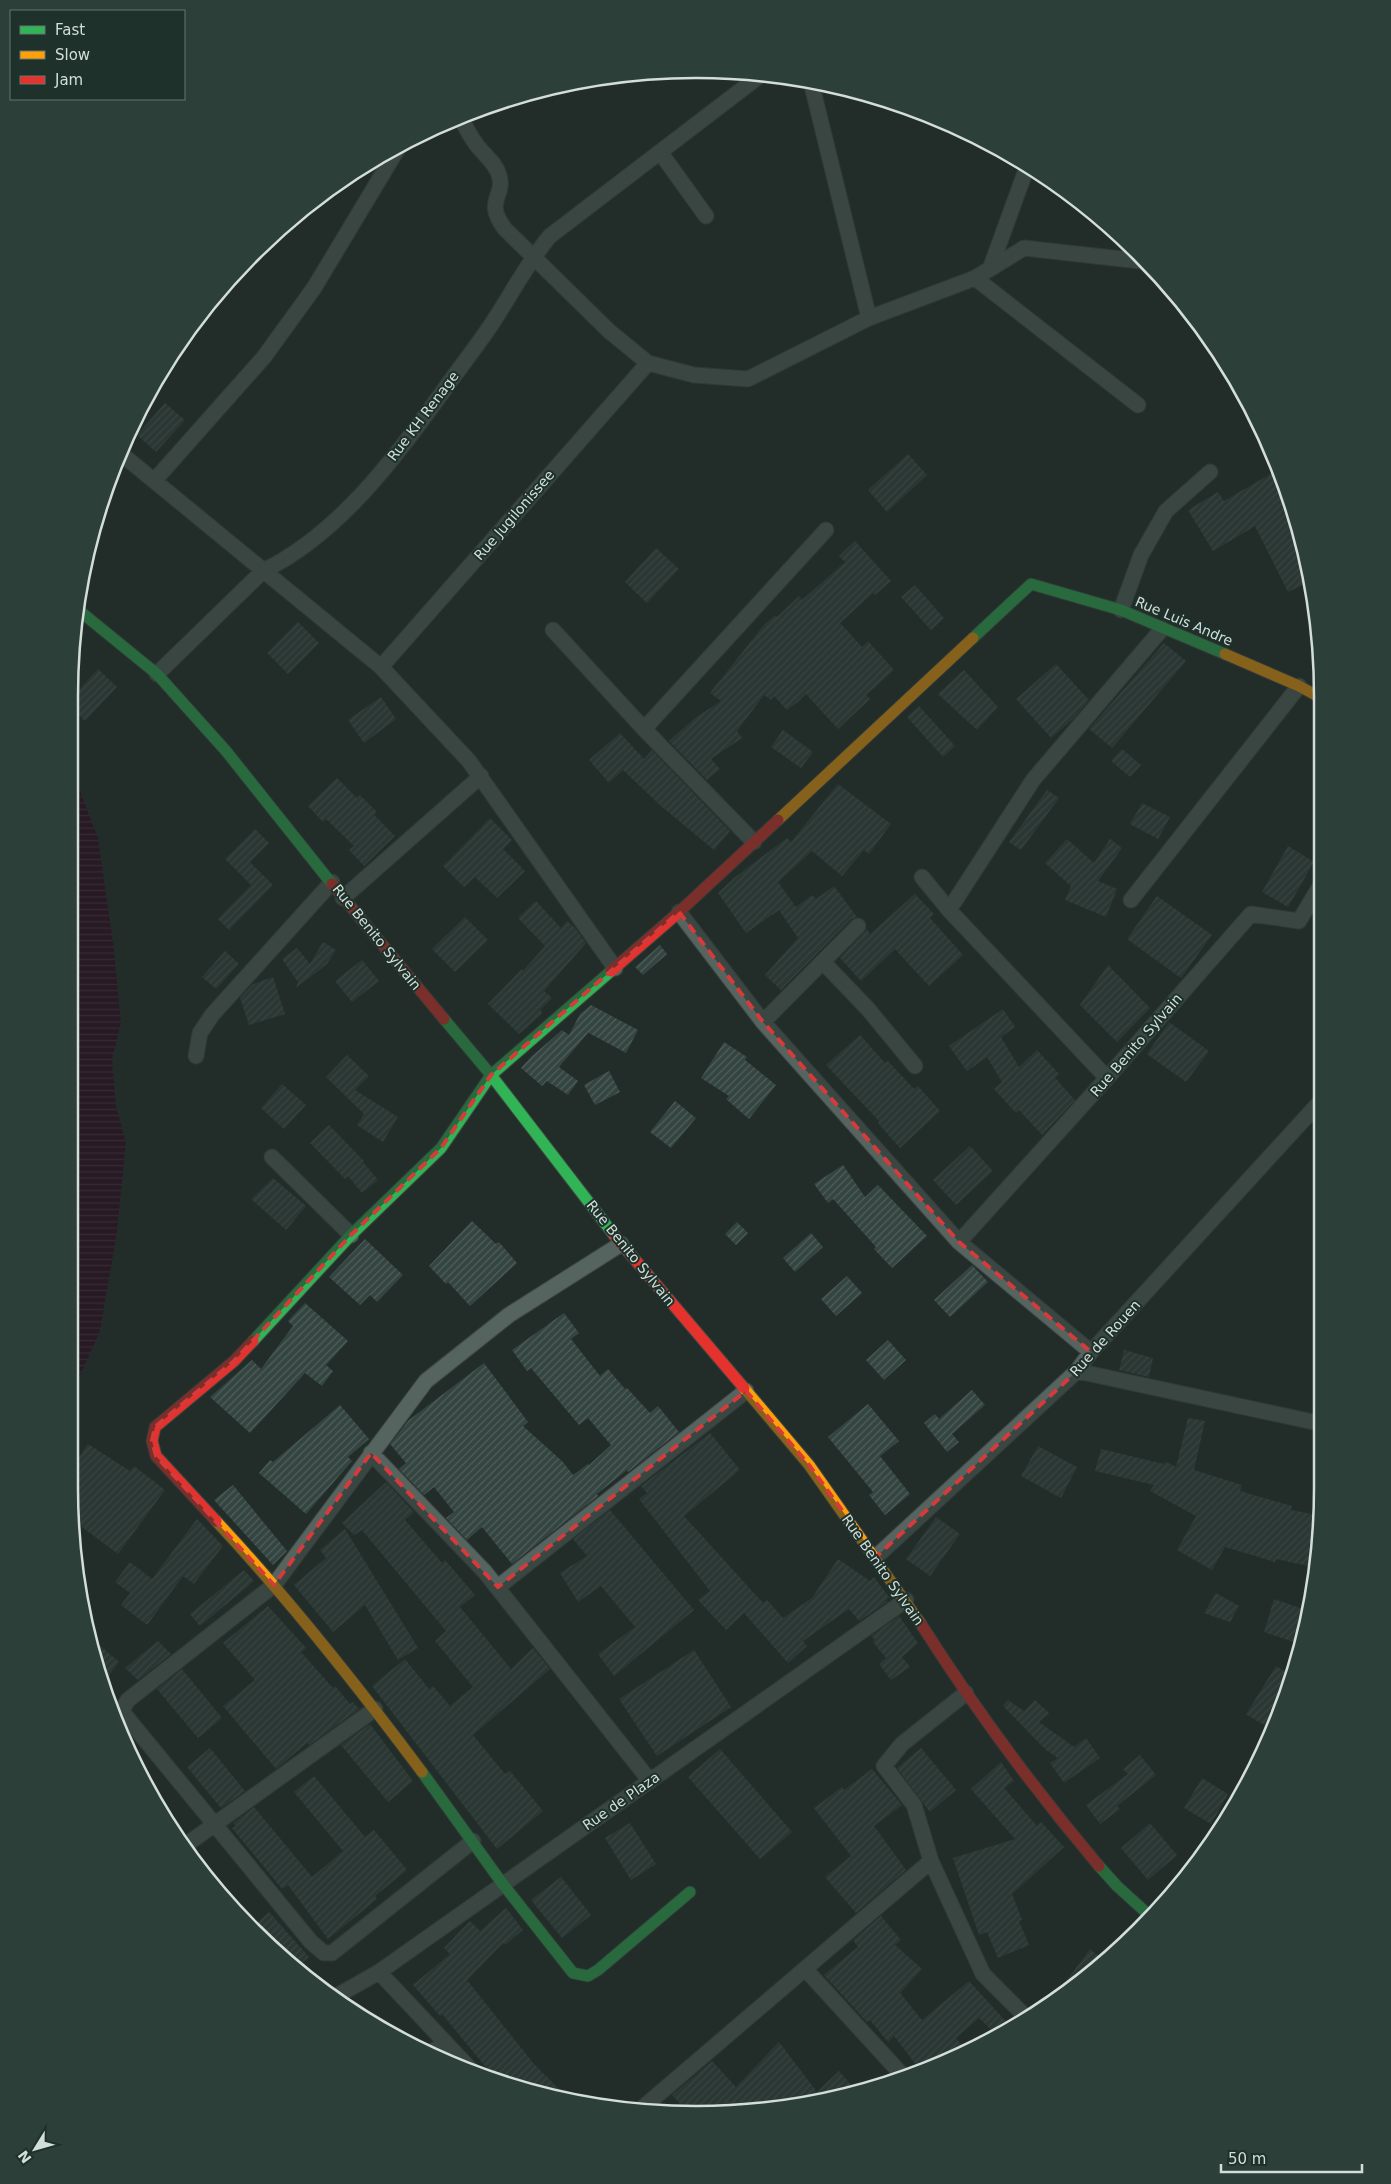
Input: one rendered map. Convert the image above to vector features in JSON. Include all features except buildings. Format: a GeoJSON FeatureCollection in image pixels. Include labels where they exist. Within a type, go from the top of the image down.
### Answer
{"type":"FeatureCollection","features":[{"type":"Feature","properties":{"kind":"street","name":"Rue KH Renage"},"geometry":{"type":"LineString","coordinates":[[157,674],[263,571],[282,562],[323,533],[399,452],[493,322],[533,256],[550,236],[753,81]]}},
{"type":"Feature","properties":{"kind":"street"},"geometry":{"type":"LineString","coordinates":[[814,89],[869,318]]}},
{"type":"Feature","properties":{"kind":"street"},"geometry":{"type":"LineString","coordinates":[[464,123],[476,144],[500,176],[494,209],[495,216],[505,229],[609,331],[648,363],[694,375],[748,379],[869,318],[975,278],[1024,248],[1134,261]]}},
{"type":"Feature","properties":{"kind":"street"},"geometry":{"type":"LineString","coordinates":[[660,152],[706,216]]}},
{"type":"Feature","properties":{"kind":"street"},"geometry":{"type":"LineString","coordinates":[[154,481],[275,342],[314,288],[393,157]]}},
{"type":"Feature","properties":{"kind":"street"},"geometry":{"type":"LineString","coordinates":[[990,269],[1025,173]]}},
{"type":"Feature","properties":{"kind":"street"},"geometry":{"type":"LineString","coordinates":[[975,278],[1138,405]]}},
{"type":"Feature","properties":{"kind":"street","name":"Rue Jugilonissee"},"geometry":{"type":"LineString","coordinates":[[381,667],[648,363]]}},
{"type":"Feature","properties":{"kind":"street"},"geometry":{"type":"LineString","coordinates":[[126,458],[381,667],[460,750],[615,968]]}},
{"type":"Feature","properties":{"kind":"street"},"geometry":{"type":"LineString","coordinates":[[1121,610],[1141,555],[1166,511],[1210,472]]}},
{"type":"Feature","properties":{"kind":"street"},"geometry":{"type":"LineString","coordinates":[[644,729],[826,530]]}},
{"type":"Feature","properties":{"kind":"street","name":"Rue Luis Andre"},"geometry":{"type":"LineString","coordinates":[[754,842],[1031,584],[1121,610],[1314,694]]}},
{"type":"Feature","properties":{"kind":"street","name":"Rue Benito Sylvain"},"geometry":{"type":"LineString","coordinates":[[83,614],[157,674],[226,751],[343,898],[491,1075],[621,1244],[809,1465],[906,1600],[966,1694],[1049,1807],[1117,1886],[1145,1911]]}},
{"type":"Feature","properties":{"kind":"street"},"geometry":{"type":"LineString","coordinates":[[949,910],[1033,780],[1162,628]]}},
{"type":"Feature","properties":{"kind":"street"},"geometry":{"type":"LineString","coordinates":[[553,630],[644,729],[754,842],[679,912],[491,1075],[441,1148],[351,1236],[234,1361],[155,1427],[152,1441],[156,1456],[274,1585],[375,1709],[502,1883],[573,1973],[588,1976],[598,1970],[690,1892]]}},
{"type":"Feature","properties":{"kind":"street"},"geometry":{"type":"LineString","coordinates":[[1130,900],[1299,686]]}},
{"type":"Feature","properties":{"kind":"street"},"geometry":{"type":"LineString","coordinates":[[343,898],[480,776]]}},
{"type":"Feature","properties":{"kind":"street"},"geometry":{"type":"LineString","coordinates":[[922,877],[949,910],[1107,1078]]}},
{"type":"Feature","properties":{"kind":"street"},"geometry":{"type":"LineString","coordinates":[[196,1056],[200,1033],[212,1015],[332,882]]}},
{"type":"Feature","properties":{"kind":"street","name":"Rue Benito Sylvain"},"geometry":{"type":"LineString","coordinates":[[960,1242],[1250,914],[1298,921],[1314,896]]}},
{"type":"Feature","properties":{"kind":"street"},"geometry":{"type":"LineString","coordinates":[[679,912],[764,1022],[960,1242],[1092,1352]]}},
{"type":"Feature","properties":{"kind":"street"},"geometry":{"type":"LineString","coordinates":[[764,1022],[858,926]]}},
{"type":"Feature","properties":{"kind":"street"},"geometry":{"type":"LineString","coordinates":[[823,962],[868,1008],[915,1066]]}},
{"type":"Feature","properties":{"kind":"street","name":"Rue de Rouen"},"geometry":{"type":"LineString","coordinates":[[876,1557],[1077,1371],[1092,1352],[1314,1108]]}},
{"type":"Feature","properties":{"kind":"street"},"geometry":{"type":"LineString","coordinates":[[272,1157],[351,1236]]}},
{"type":"Feature","properties":{"kind":"street"},"geometry":{"type":"LineString","coordinates":[[473,1841],[332,1953],[324,1953],[311,1942],[213,1824],[124,1714],[123,1708],[128,1700],[274,1585],[426,1381],[509,1315],[621,1244]]}},
{"type":"Feature","properties":{"kind":"street"},"geometry":{"type":"LineString","coordinates":[[1077,1371],[1314,1422]]}},
{"type":"Feature","properties":{"kind":"street"},"geometry":{"type":"LineString","coordinates":[[498,1587],[746,1391]]}},
{"type":"Feature","properties":{"kind":"street"},"geometry":{"type":"LineString","coordinates":[[371,1453],[486,1572],[650,1781]]}},
{"type":"Feature","properties":{"kind":"street","name":"Rue de Plaza"},"geometry":{"type":"LineString","coordinates":[[340,1994],[379,1972],[502,1883],[906,1600]]}},
{"type":"Feature","properties":{"kind":"street"},"geometry":{"type":"LineString","coordinates":[[966,1694],[902,1744],[884,1766],[914,1805],[931,1861],[983,1974],[1022,2013]]}},
{"type":"Feature","properties":{"kind":"street"},"geometry":{"type":"LineString","coordinates":[[189,1842],[375,1709]]}},
{"type":"Feature","properties":{"kind":"street"},"geometry":{"type":"LineString","coordinates":[[647,2104],[806,1970],[931,1861]]}},
{"type":"Feature","properties":{"kind":"street"},"geometry":{"type":"LineString","coordinates":[[806,1970],[899,2072]]}},
{"type":"Feature","properties":{"kind":"street"},"geometry":{"type":"LineString","coordinates":[[379,1972],[462,2060]]}},
{"type":"Feature","properties":{"kind":"street"},"geometry":{"type":"LineString","coordinates":[[436,2049],[446,2043]]}},
{"type":"Feature","properties":{"kind":"highlighted area"},"geometry":{"type":"Polygon","coordinates":[[[679,912],[763,1022],[959,1242],[1091,1352],[1077,1371],[876,1557],[809,1465],[746,1391],[498,1587],[371,1453],[274,1585],[156,1456],[152,1441],[155,1427],[234,1361],[351,1235],[441,1148],[491,1075],[679,912]]]}},
{"type":"Feature","properties":{"kind":"shaded area"},"geometry":{"type":"Polygon","coordinates":[[[78,786],[98,838],[113,942],[121,1023],[112,1060],[116,1106],[126,1142],[117,1232],[100,1331],[78,1380],[78,786]]]}},
{"type":"Feature","properties":{"kind":"traffic: fast"},"geometry":{"type":"LineString","coordinates":[[973,638],[1031,584],[1121,610],[1225,654]]}},
{"type":"Feature","properties":{"kind":"traffic: fast"},"geometry":{"type":"LineString","coordinates":[[83,614],[157,674],[226,751],[332,884]]}},
{"type":"Feature","properties":{"kind":"traffic: fast"},"geometry":{"type":"LineString","coordinates":[[253,1341],[351,1235],[441,1148],[491,1075],[611,971]]}},
{"type":"Feature","properties":{"kind":"traffic: fast"},"geometry":{"type":"LineString","coordinates":[[444,1019],[491,1075],[614,1235]]}},
{"type":"Feature","properties":{"kind":"traffic: fast"},"geometry":{"type":"LineString","coordinates":[[422,1772],[502,1883],[573,1973],[588,1976],[598,1970],[690,1892]]}},
{"type":"Feature","properties":{"kind":"traffic: fast"},"geometry":{"type":"LineString","coordinates":[[1099,1866],[1117,1886],[1145,1911]]}},
{"type":"Feature","properties":{"kind":"traffic: slow"},"geometry":{"type":"LineString","coordinates":[[778,820],[973,638]]}},
{"type":"Feature","properties":{"kind":"traffic: slow"},"geometry":{"type":"LineString","coordinates":[[1225,654],[1314,694]]}},
{"type":"Feature","properties":{"kind":"traffic: slow"},"geometry":{"type":"LineString","coordinates":[[744,1388],[809,1465],[921,1624]]}},
{"type":"Feature","properties":{"kind":"traffic: slow"},"geometry":{"type":"LineString","coordinates":[[216,1521],[270,1581],[322,1644],[422,1772]]}},
{"type":"Feature","properties":{"kind":"traffic: jam"},"geometry":{"type":"LineString","coordinates":[[611,971],[679,912],[778,820]]}},
{"type":"Feature","properties":{"kind":"traffic: jam"},"geometry":{"type":"LineString","coordinates":[[332,884],[444,1019]]}},
{"type":"Feature","properties":{"kind":"traffic: jam"},"geometry":{"type":"LineString","coordinates":[[614,1235],[744,1388]]}},
{"type":"Feature","properties":{"kind":"traffic: jam"},"geometry":{"type":"LineString","coordinates":[[216,1521],[156,1456],[152,1441],[155,1427],[234,1361],[253,1341]]}},
{"type":"Feature","properties":{"kind":"traffic: jam"},"geometry":{"type":"LineString","coordinates":[[921,1624],[962,1687],[1006,1748],[1051,1808],[1099,1866]]}}]}
